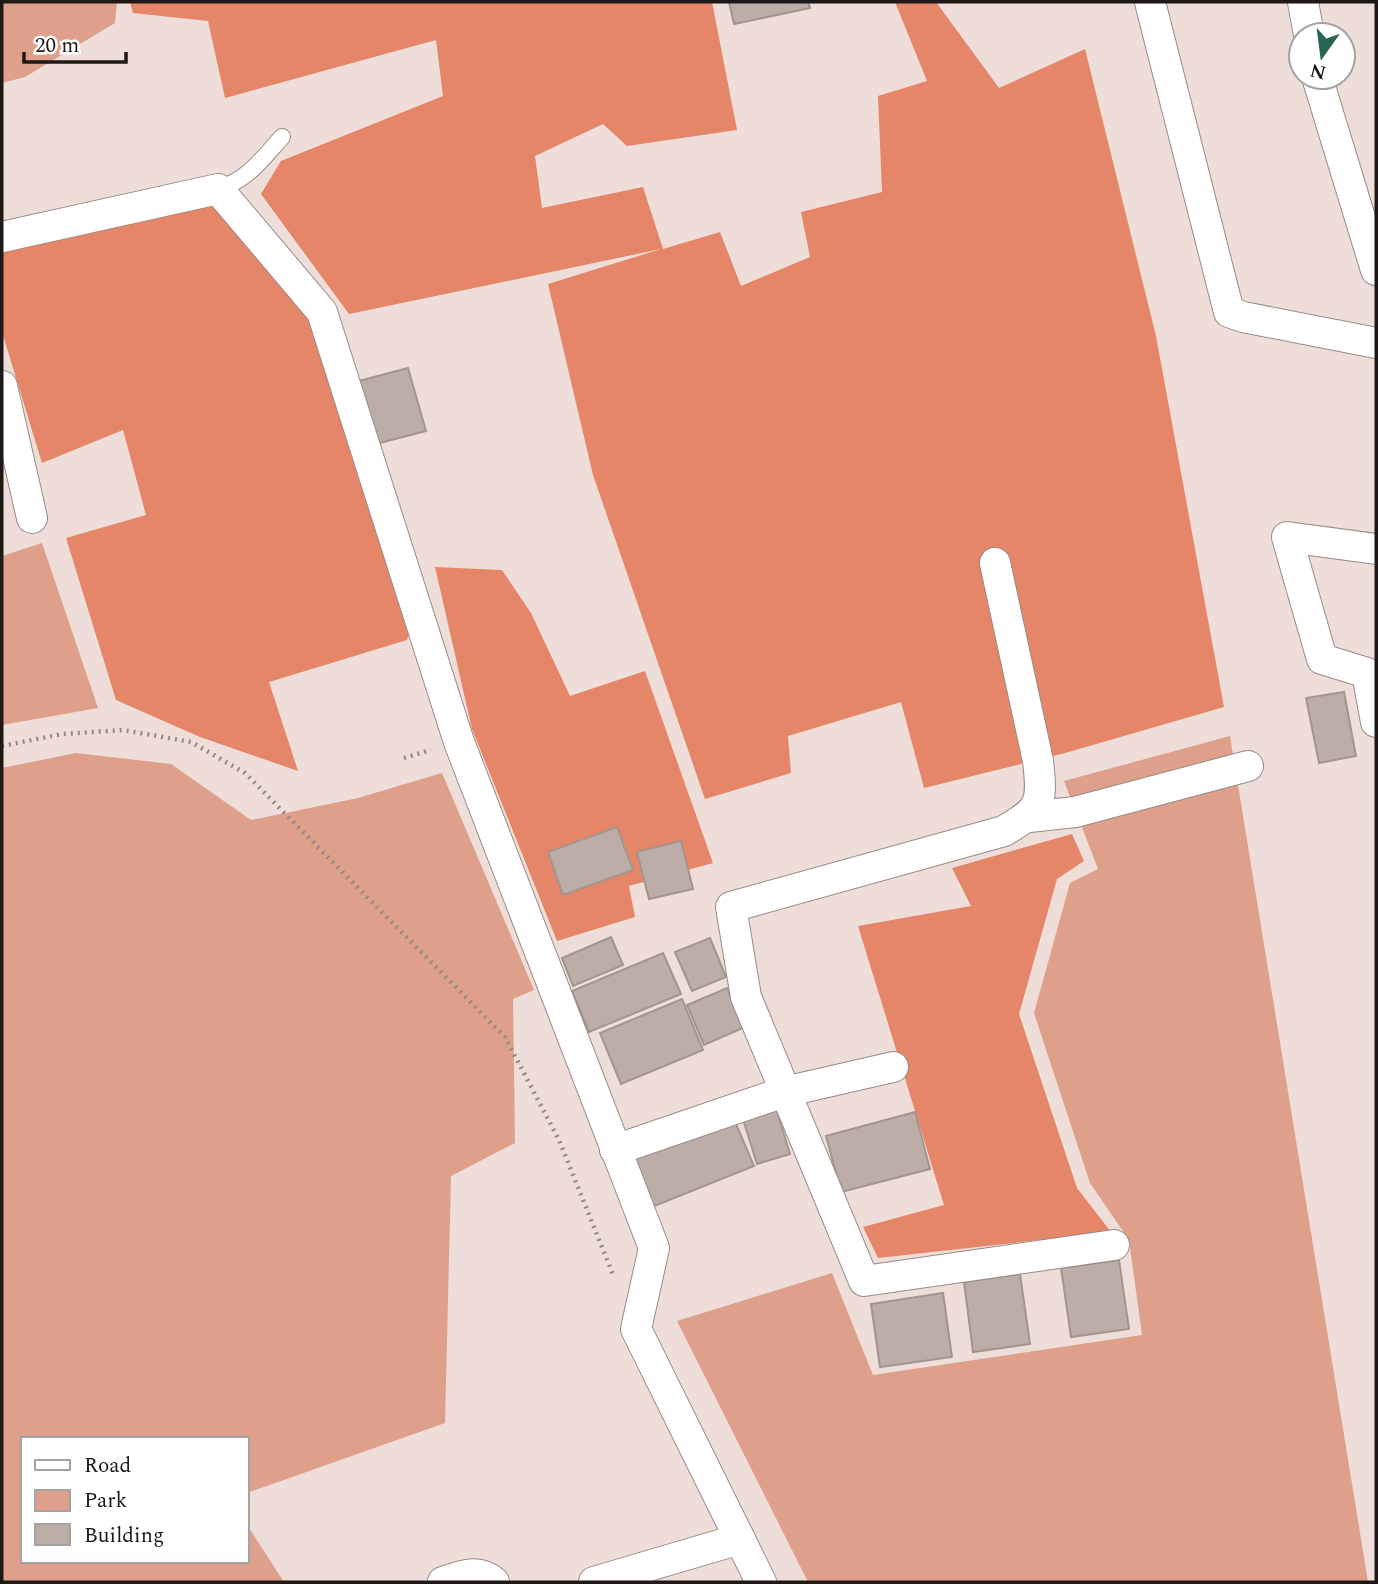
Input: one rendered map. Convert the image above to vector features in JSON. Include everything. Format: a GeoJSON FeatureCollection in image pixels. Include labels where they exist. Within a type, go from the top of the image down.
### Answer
{"type":"FeatureCollection","features":[{"type":"Feature","properties":{"kind":"street"},"geometry":{"type":"LineString","coordinates":[[1150,2],[1229,312],[1376,343]]}},
{"type":"Feature","properties":{"kind":"street"},"geometry":{"type":"LineString","coordinates":[[1303,2],[1306,21]]}},
{"type":"Feature","properties":{"kind":"street"},"geometry":{"type":"LineString","coordinates":[[1321,91],[1376,270]]}},
{"type":"Feature","properties":{"kind":"street"},"geometry":{"type":"LineString","coordinates":[[2,237],[218,189],[322,312],[459,742],[654,1248],[636,1329],[761,1582]]}},
{"type":"Feature","properties":{"kind":"street"},"geometry":{"type":"LineString","coordinates":[[2,386],[32,518]]}},
{"type":"Feature","properties":{"kind":"street"},"geometry":{"type":"LineString","coordinates":[[1376,550],[1287,537],[1322,659],[1372,674],[1376,722]]}},
{"type":"Feature","properties":{"kind":"street"},"geometry":{"type":"LineString","coordinates":[[995,564],[1038,761],[1041,788],[1038,805],[1029,817]]}},
{"type":"Feature","properties":{"kind":"street"},"geometry":{"type":"LineString","coordinates":[[1114,1245],[864,1280],[746,997],[731,907],[1004,831],[1029,817],[1075,812],[1248,766]]}},
{"type":"Feature","properties":{"kind":"street"},"geometry":{"type":"LineString","coordinates":[[615,1150],[784,1092],[893,1067]]}},
{"type":"Feature","properties":{"kind":"street"},"geometry":{"type":"LineString","coordinates":[[594,1582],[740,1539]]}},
{"type":"Feature","properties":{"kind":"street"},"geometry":{"type":"LineString","coordinates":[[443,1582],[481,1573],[494,1582]]}},
{"type":"Feature","properties":{"kind":"lane"},"geometry":{"type":"LineString","coordinates":[[218,189],[234,184],[251,171],[282,137]]}},
{"type":"Feature","properties":{"kind":"path"},"geometry":{"type":"LineString","coordinates":[[2,746],[62,734],[123,730],[191,742],[245,773],[505,1037],[558,1140],[615,1279]]}},
{"type":"Feature","properties":{"kind":"green space"},"geometry":{"type":"Polygon","coordinates":[[[2,2],[117,2],[115,23],[25,77],[2,83],[2,2]]]}},
{"type":"Feature","properties":{"kind":"green space"},"geometry":{"type":"Polygon","coordinates":[[[42,543],[98,708],[2,725],[2,556],[42,543]]]}},
{"type":"Feature","properties":{"kind":"green space"},"geometry":{"type":"Polygon","coordinates":[[[1230,736],[1368,1582],[808,1582],[677,1321],[832,1273],[873,1375],[1142,1335],[1129,1240],[1090,1183],[1034,1013],[1070,883],[1098,869],[1064,781],[1230,736]]]}},
{"type":"Feature","properties":{"kind":"green space"},"geometry":{"type":"Polygon","coordinates":[[[76,753],[171,764],[251,820],[358,798],[442,773],[534,990],[513,999],[515,1143],[451,1176],[445,1423],[248,1493],[248,1437],[21,1437],[21,1563],[248,1563],[248,1527],[284,1582],[2,1582],[2,768],[76,753]]]}},
{"type":"Feature","properties":{"kind":"shaded area"},"geometry":{"type":"Polygon","coordinates":[[[130,2],[712,2],[737,130],[627,146],[603,124],[535,156],[542,208],[643,187],[663,249],[720,232],[741,286],[810,257],[801,212],[882,192],[878,96],[927,81],[895,2],[936,2],[999,88],[1085,49],[1156,336],[1224,707],[1065,753],[924,788],[901,702],[788,736],[791,773],[705,799],[593,475],[548,284],[661,249],[349,314],[261,194],[281,161],[443,96],[436,40],[225,98],[208,21],[133,13],[130,2]]]}},
{"type":"Feature","properties":{"kind":"shaded area"},"geometry":{"type":"Polygon","coordinates":[[[213,197],[315,317],[411,627],[407,640],[269,682],[298,771],[200,737],[116,700],[66,538],[146,515],[123,430],[42,463],[2,332],[2,247],[213,197]]]}},
{"type":"Feature","properties":{"kind":"shaded area"},"geometry":{"type":"Polygon","coordinates":[[[435,567],[502,570],[531,613],[570,696],[645,671],[713,863],[629,886],[635,917],[557,941],[472,729],[435,567]]]}},
{"type":"Feature","properties":{"kind":"shaded area"},"geometry":{"type":"Polygon","coordinates":[[[1072,834],[1084,861],[1057,879],[1019,1014],[1077,1188],[1111,1232],[878,1258],[863,1227],[944,1205],[858,926],[971,906],[952,868],[1072,834]]]}},
{"type":"Feature","properties":{"kind":"building"},"geometry":{"type":"Polygon","coordinates":[[[729,2],[808,2],[810,8],[734,24],[729,2]]]}},
{"type":"Feature","properties":{"kind":"building"},"geometry":{"type":"Polygon","coordinates":[[[408,368],[426,431],[372,445],[355,382],[408,368]]]}},
{"type":"Feature","properties":{"kind":"building"},"geometry":{"type":"Polygon","coordinates":[[[1344,692],[1356,756],[1319,763],[1306,698],[1344,692]]]}},
{"type":"Feature","properties":{"kind":"building"},"geometry":{"type":"Polygon","coordinates":[[[617,827],[633,870],[563,895],[548,852],[617,827]]]}},
{"type":"Feature","properties":{"kind":"building"},"geometry":{"type":"Polygon","coordinates":[[[681,841],[693,889],[649,899],[637,852],[681,841]]]}},
{"type":"Feature","properties":{"kind":"building"},"geometry":{"type":"Polygon","coordinates":[[[611,937],[623,965],[573,986],[562,958],[611,937]]]}},
{"type":"Feature","properties":{"kind":"building"},"geometry":{"type":"Polygon","coordinates":[[[710,938],[726,977],[692,991],[675,952],[710,938]]]}},
{"type":"Feature","properties":{"kind":"building"},"geometry":{"type":"Polygon","coordinates":[[[663,953],[681,994],[589,1032],[572,991],[663,953]]]}},
{"type":"Feature","properties":{"kind":"building"},"geometry":{"type":"Polygon","coordinates":[[[727,988],[743,1028],[704,1045],[687,1005],[727,988]]]}},
{"type":"Feature","properties":{"kind":"building"},"geometry":{"type":"Polygon","coordinates":[[[682,999],[703,1050],[621,1084],[600,1033],[682,999]]]}},
{"type":"Feature","properties":{"kind":"building"},"geometry":{"type":"Polygon","coordinates":[[[775,1105],[790,1154],[757,1164],[742,1116],[775,1105]]]}},
{"type":"Feature","properties":{"kind":"building"},"geometry":{"type":"Polygon","coordinates":[[[915,1112],[930,1169],[841,1192],[826,1136],[915,1112]]]}},
{"type":"Feature","properties":{"kind":"building"},"geometry":{"type":"Polygon","coordinates":[[[733,1117],[754,1166],[652,1207],[631,1158],[733,1117]]]}},
{"type":"Feature","properties":{"kind":"building"},"geometry":{"type":"Polygon","coordinates":[[[1119,1260],[1129,1329],[1071,1337],[1061,1268],[1119,1260]]]}},
{"type":"Feature","properties":{"kind":"building"},"geometry":{"type":"Polygon","coordinates":[[[1020,1274],[1030,1344],[973,1352],[964,1282],[1020,1274]]]}},
{"type":"Feature","properties":{"kind":"building"},"geometry":{"type":"Polygon","coordinates":[[[943,1293],[952,1357],[880,1367],[871,1304],[943,1293]]]}}]}
